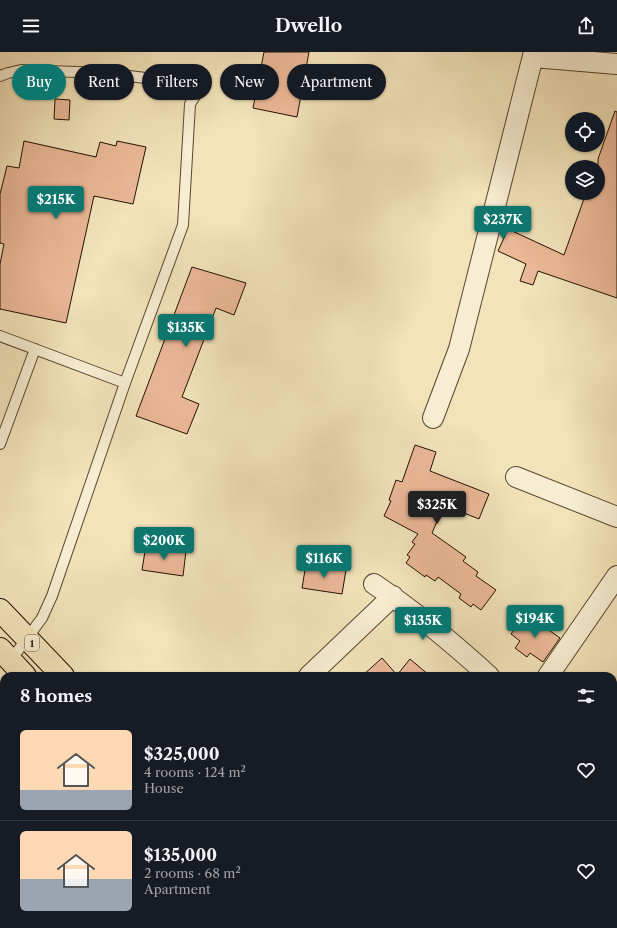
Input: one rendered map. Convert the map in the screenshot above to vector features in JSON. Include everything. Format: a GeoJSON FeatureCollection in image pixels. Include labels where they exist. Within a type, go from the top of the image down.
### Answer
{"type":"FeatureCollection","features":[{"type":"Feature","properties":{"kind":"main road","name":"1"},"geometry":{"type":"LineString","coordinates":[[0,610],[59,672]]}},
{"type":"Feature","properties":{"kind":"main road"},"geometry":{"type":"LineString","coordinates":[[5,654],[21,672]]}},
{"type":"Feature","properties":{"kind":"street"},"geometry":{"type":"LineString","coordinates":[[433,418],[459,349],[533,54],[617,64]]}},
{"type":"Feature","properties":{"kind":"street"},"geometry":{"type":"LineString","coordinates":[[516,477],[617,517]]}},
{"type":"Feature","properties":{"kind":"street"},"geometry":{"type":"LineString","coordinates":[[551,672],[617,576]]}},
{"type":"Feature","properties":{"kind":"street"},"geometry":{"type":"LineString","coordinates":[[374,584],[393,596],[485,672]]}},
{"type":"Feature","properties":{"kind":"street"},"geometry":{"type":"LineString","coordinates":[[313,672],[393,596]]}},
{"type":"Feature","properties":{"kind":"lane"},"geometry":{"type":"LineString","coordinates":[[0,76],[21,70],[105,73],[202,85],[190,104],[183,225],[125,383],[52,596],[42,618],[28,638],[5,654]]}},
{"type":"Feature","properties":{"kind":"lane"},"geometry":{"type":"LineString","coordinates":[[0,336],[125,383]]}},
{"type":"Feature","properties":{"kind":"lane"},"geometry":{"type":"LineString","coordinates":[[0,444],[35,350]]}},
{"type":"Feature","properties":{"kind":"building"},"geometry":{"type":"Polygon","coordinates":[[[264,52],[309,52],[307,64],[287,64],[287,100],[300,100],[297,117],[253,108],[255,100],[279,100],[279,64],[262,64],[264,52]]]}},
{"type":"Feature","properties":{"kind":"building"},"geometry":{"type":"Polygon","coordinates":[[[55,100],[70,100],[69,120],[54,119],[55,100]]]}},
{"type":"Feature","properties":{"kind":"building"},"geometry":{"type":"Polygon","coordinates":[[[615,111],[617,112],[617,298],[538,271],[533,285],[520,281],[526,264],[498,251],[508,229],[564,255],[584,200],[605,200],[605,160],[598,159],[600,152],[605,152],[605,139],[615,111]]]}},
{"type":"Feature","properties":{"kind":"building"},"geometry":{"type":"Polygon","coordinates":[[[24,141],[96,157],[100,142],[116,146],[117,141],[146,147],[133,204],[94,196],[66,323],[0,309],[0,264],[4,244],[0,243],[0,194],[7,166],[19,168],[24,141]]]}},
{"type":"Feature","properties":{"kind":"building"},"geometry":{"type":"Polygon","coordinates":[[[192,267],[246,283],[234,315],[216,308],[182,397],[199,404],[187,434],[136,416],[192,267]]]}},
{"type":"Feature","properties":{"kind":"building"},"geometry":{"type":"Polygon","coordinates":[[[415,445],[436,452],[430,471],[489,494],[479,519],[444,505],[432,533],[466,557],[463,561],[478,572],[476,576],[496,590],[481,610],[473,604],[471,607],[459,598],[461,594],[438,577],[435,581],[426,575],[425,577],[406,563],[410,557],[407,555],[415,544],[412,542],[418,534],[384,516],[391,501],[389,500],[396,480],[402,482],[415,445]]]}},
{"type":"Feature","properties":{"kind":"building"},"geometry":{"type":"Polygon","coordinates":[[[146,545],[186,551],[183,576],[142,570],[146,545]]]}},
{"type":"Feature","properties":{"kind":"building"},"geometry":{"type":"Polygon","coordinates":[[[306,564],[346,570],[342,594],[302,588],[306,564]]]}},
{"type":"Feature","properties":{"kind":"building"},"geometry":{"type":"Polygon","coordinates":[[[529,616],[560,638],[543,662],[530,653],[527,657],[515,648],[520,641],[511,634],[521,621],[524,624],[529,616]]]}},
{"type":"Feature","properties":{"kind":"building"},"geometry":{"type":"Polygon","coordinates":[[[382,658],[394,672],[366,672],[382,658]]]}},
{"type":"Feature","properties":{"kind":"building"},"geometry":{"type":"Polygon","coordinates":[[[410,659],[425,672],[399,672],[410,659]]]}}]}
